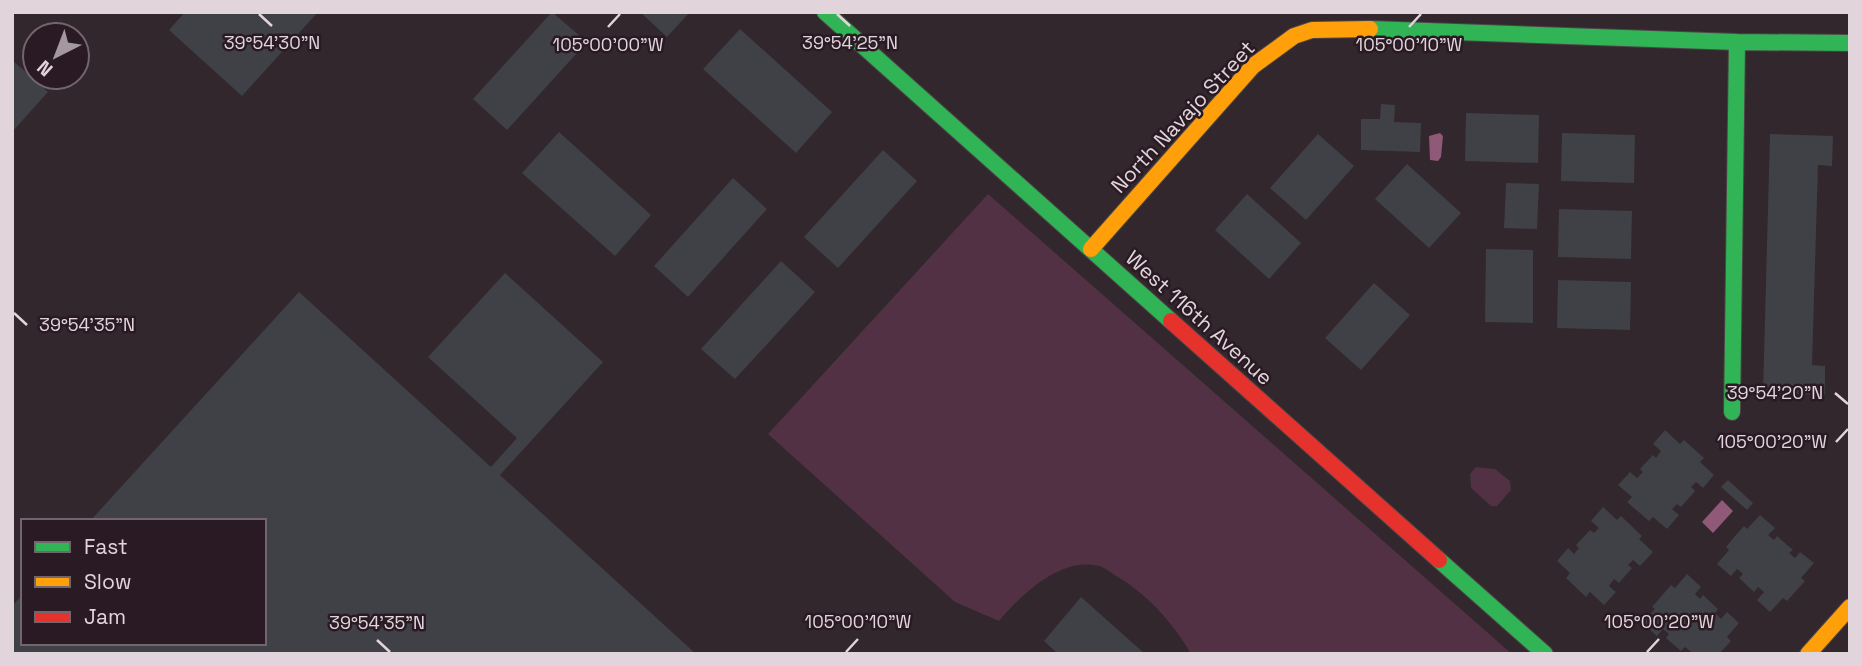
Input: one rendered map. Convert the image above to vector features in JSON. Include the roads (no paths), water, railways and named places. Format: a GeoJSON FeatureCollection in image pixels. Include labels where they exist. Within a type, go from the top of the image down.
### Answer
{"type":"FeatureCollection","features":[{"type":"Feature","properties":{"kind":"street","name":"West 116th Avenue"},"geometry":{"type":"LineString","coordinates":[[825,12],[1545,654]]}},
{"type":"Feature","properties":{"kind":"street","name":"North Navajo Street"},"geometry":{"type":"LineString","coordinates":[[1091,249],[1253,66],[1294,36],[1312,30],[1372,29],[1737,42],[1850,43]]}},
{"type":"Feature","properties":{"kind":"street"},"geometry":{"type":"LineString","coordinates":[[1732,412],[1737,42]]}},
{"type":"Feature","properties":{"kind":"street"},"geometry":{"type":"LineString","coordinates":[[1808,654],[1850,607]]}}]}
